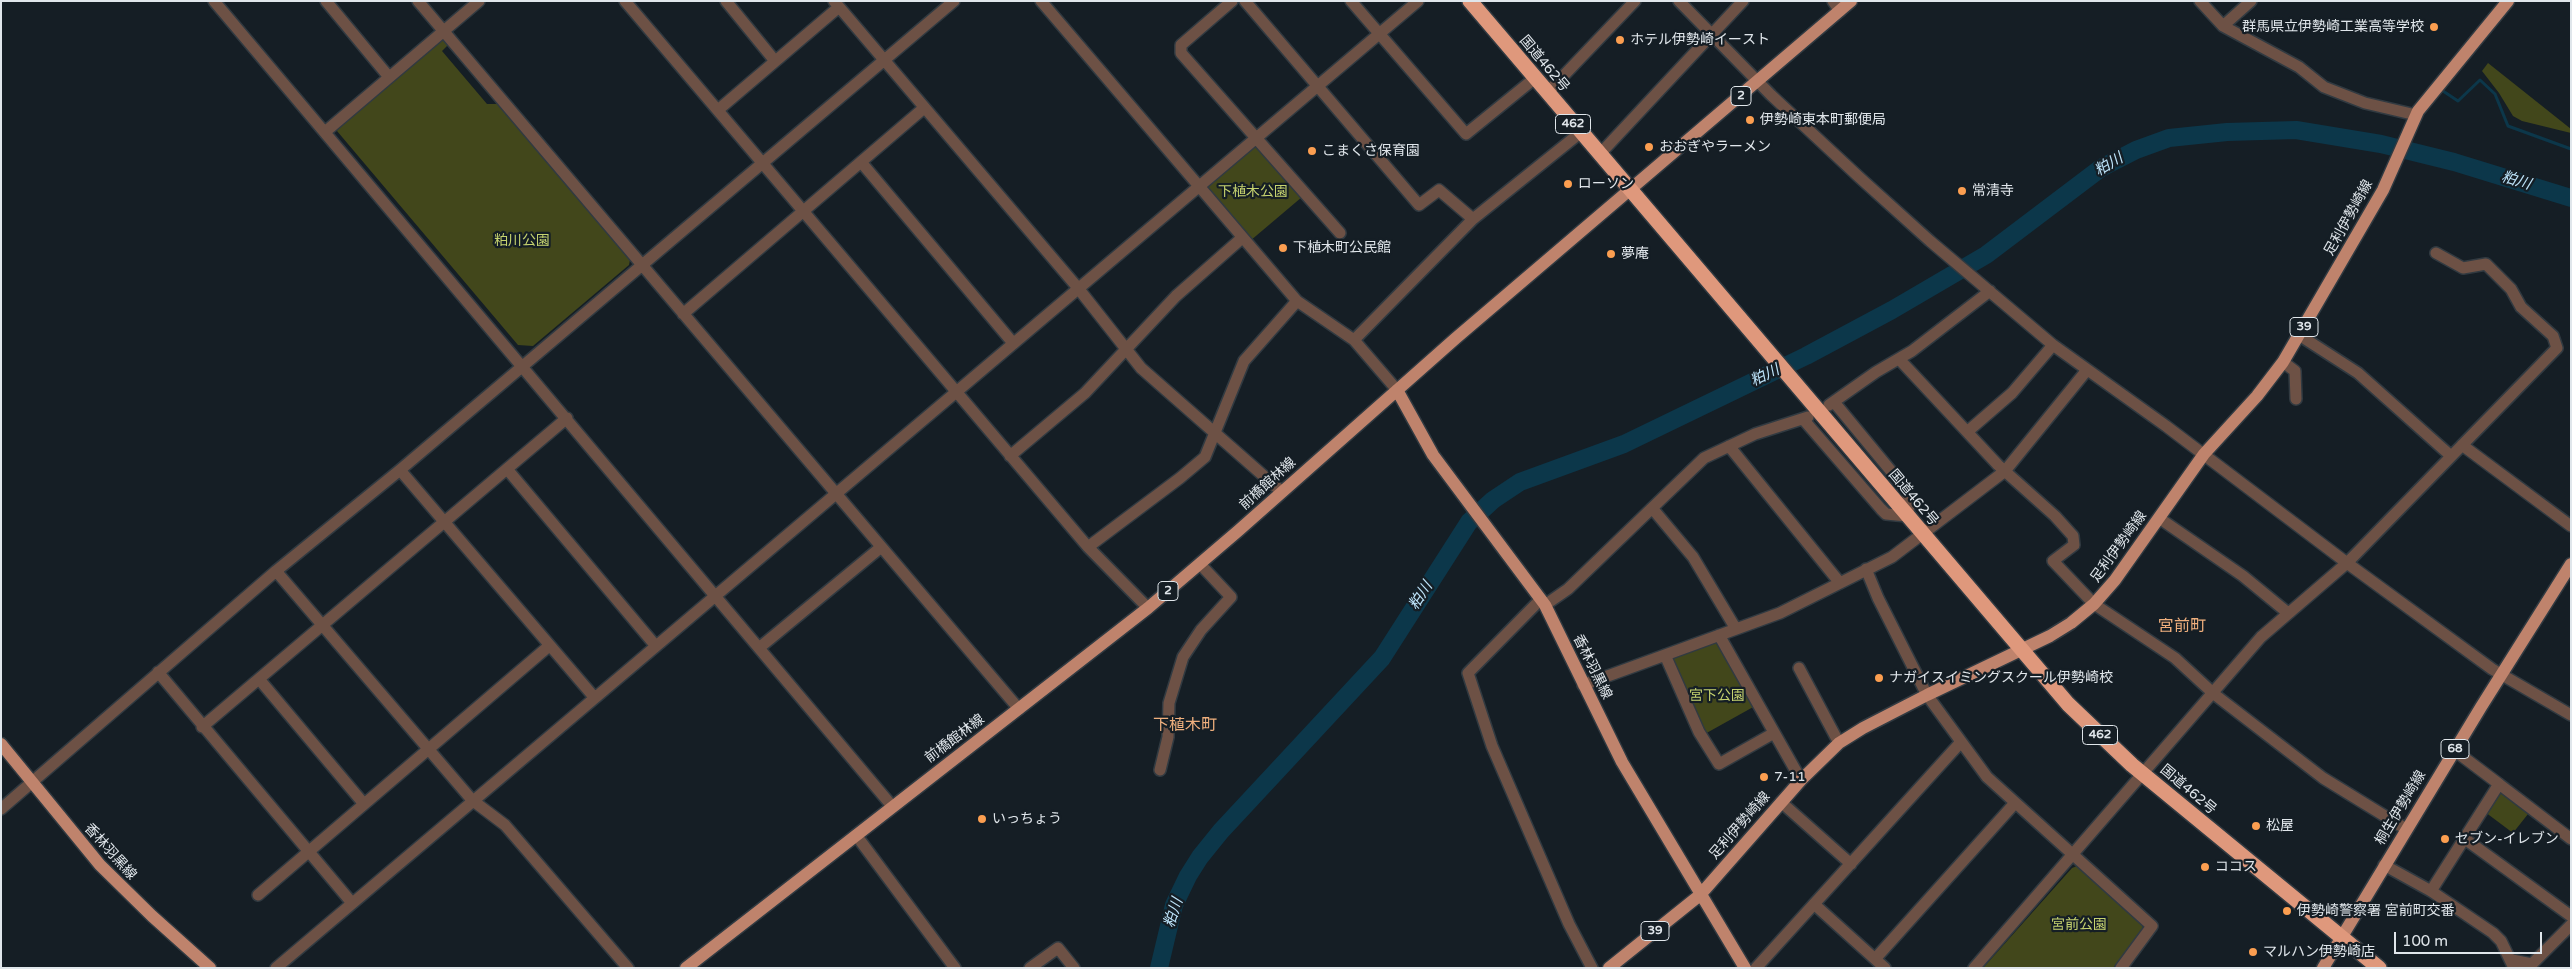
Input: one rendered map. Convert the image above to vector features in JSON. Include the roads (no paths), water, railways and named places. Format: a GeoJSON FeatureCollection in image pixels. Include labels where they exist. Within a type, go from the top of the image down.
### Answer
{"type":"FeatureCollection","features":[{"type":"Feature","properties":{"kind":"highway","name":"国道462号"},"geometry":{"type":"LineString","coordinates":[[1470,1],[1921,533],[2085,721],[2143,774],[2379,968]]}},
{"type":"Feature","properties":{"kind":"main road","name":"前橋館林線"},"geometry":{"type":"LineString","coordinates":[[686,968],[1148,608],[1397,390],[1758,81],[1836,6],[1851,1]]}},
{"type":"Feature","properties":{"kind":"main road","name":"足利伊勢崎線"},"geometry":{"type":"LineString","coordinates":[[1612,967],[1700,895],[1801,780],[1839,743],[1863,728],[1927,695],[2022,651],[2066,627],[2094,604],[2115,580],[2204,454],[2256,396],[2283,362],[2385,187],[2415,117],[2433,91],[2508,1]]}},
{"type":"Feature","properties":{"kind":"main road","name":"香林羽黒線"},"geometry":{"type":"LineString","coordinates":[[1397,390],[1432,453],[1543,602],[1622,762],[1745,968]]}},
{"type":"Feature","properties":{"kind":"main road","name":"桐生伊勢崎線"},"geometry":{"type":"LineString","coordinates":[[2323,968],[2454,750],[2571,564]]}},
{"type":"Feature","properties":{"kind":"main road","name":"香林羽黒線"},"geometry":{"type":"LineString","coordinates":[[1,744],[100,865],[152,916],[210,968]]}},
{"type":"Feature","properties":{"kind":"street"},"geometry":{"type":"LineString","coordinates":[[214,1],[892,806]]}},
{"type":"Feature","properties":{"kind":"street"},"geometry":{"type":"LineString","coordinates":[[326,1],[389,77]]}},
{"type":"Feature","properties":{"kind":"street"},"geometry":{"type":"LineString","coordinates":[[418,1],[880,548],[1019,709]]}},
{"type":"Feature","properties":{"kind":"street"},"geometry":{"type":"LineString","coordinates":[[325,132],[479,1]]}},
{"type":"Feature","properties":{"kind":"street"},"geometry":{"type":"LineString","coordinates":[[625,1],[1088,547],[1148,608]]}},
{"type":"Feature","properties":{"kind":"street"},"geometry":{"type":"LineString","coordinates":[[726,1],[775,61]]}},
{"type":"Feature","properties":{"kind":"street"},"geometry":{"type":"LineString","coordinates":[[1,809],[276,571],[400,470],[954,1]]}},
{"type":"Feature","properties":{"kind":"street"},"geometry":{"type":"LineString","coordinates":[[1041,1],[1297,301],[1354,340],[1397,390]]}},
{"type":"Feature","properties":{"kind":"street"},"geometry":{"type":"LineString","coordinates":[[1232,1],[1182,45],[1181,53],[1340,232]]}},
{"type":"Feature","properties":{"kind":"street"},"geometry":{"type":"LineString","coordinates":[[1245,1],[1419,206],[1439,190],[1473,219]]}},
{"type":"Feature","properties":{"kind":"street"},"geometry":{"type":"LineString","coordinates":[[1351,1],[1466,134],[1535,78]]}},
{"type":"Feature","properties":{"kind":"street"},"geometry":{"type":"LineString","coordinates":[[276,968],[655,645],[1418,1]]}},
{"type":"Feature","properties":{"kind":"street"},"geometry":{"type":"LineString","coordinates":[[1548,92],[1636,1]]}},
{"type":"Feature","properties":{"kind":"street"},"geometry":{"type":"LineString","coordinates":[[1679,1],[1771,95],[1930,241],[2053,345],[2204,454],[2346,563],[2501,675],[2571,715]]}},
{"type":"Feature","properties":{"kind":"street"},"geometry":{"type":"LineString","coordinates":[[1599,155],[1743,1]]}},
{"type":"Feature","properties":{"kind":"street"},"geometry":{"type":"LineString","coordinates":[[2200,1],[2222,26],[2298,67],[2334,92],[2415,117]]}},
{"type":"Feature","properties":{"kind":"street"},"geometry":{"type":"LineString","coordinates":[[2222,26],[2251,1]]}},
{"type":"Feature","properties":{"kind":"street"},"geometry":{"type":"LineString","coordinates":[[718,110],[775,61],[836,4],[1078,288],[1141,368],[1282,492]]}},
{"type":"Feature","properties":{"kind":"street"},"geometry":{"type":"LineString","coordinates":[[683,314],[924,108]]}},
{"type":"Feature","properties":{"kind":"street"},"geometry":{"type":"LineString","coordinates":[[1354,340],[1473,219],[1580,133]]}},
{"type":"Feature","properties":{"kind":"street"},"geometry":{"type":"LineString","coordinates":[[861,162],[1014,343]]}},
{"type":"Feature","properties":{"kind":"street"},"geometry":{"type":"LineString","coordinates":[[1010,456],[1085,393],[1176,296],[1242,238]]}},
{"type":"Feature","properties":{"kind":"street"},"geometry":{"type":"LineString","coordinates":[[1974,968],[2214,694],[2261,637],[2346,563],[2554,352],[2557,344],[2553,336],[2521,307],[2512,290],[2486,264],[2463,268],[2436,253]]}},
{"type":"Feature","properties":{"kind":"street"},"geometry":{"type":"LineString","coordinates":[[1591,967],[1569,924],[1492,746],[1468,673],[1543,602],[1568,588],[1704,458],[1755,434],[1805,418],[1880,509],[1886,514],[1907,516],[1909,494],[1832,404],[1876,372],[1899,359],[1988,290]]}},
{"type":"Feature","properties":{"kind":"street"},"geometry":{"type":"LineString","coordinates":[[1088,547],[1205,457],[1244,361],[1297,301]]}},
{"type":"Feature","properties":{"kind":"street"},"geometry":{"type":"LineString","coordinates":[[2299,334],[2358,373],[2451,456]]}},
{"type":"Feature","properties":{"kind":"street"},"geometry":{"type":"LineString","coordinates":[[1966,432],[2012,394],[2053,345]]}},
{"type":"Feature","properties":{"kind":"street"},"geometry":{"type":"LineString","coordinates":[[1899,359],[1966,432],[2005,471],[2055,516],[2073,536],[2074,545],[2053,562],[2094,604],[2175,658],[2214,694],[2323,778],[2406,829]]}},
{"type":"Feature","properties":{"kind":"street"},"geometry":{"type":"LineString","coordinates":[[2283,362],[2295,371],[2296,400]]}},
{"type":"Feature","properties":{"kind":"street"},"geometry":{"type":"LineString","coordinates":[[1583,685],[1799,606],[1866,569],[1892,557],[1921,533],[2005,471],[2087,370]]}},
{"type":"Feature","properties":{"kind":"street"},"geometry":{"type":"LineString","coordinates":[[202,728],[567,418]]}},
{"type":"Feature","properties":{"kind":"street"},"geometry":{"type":"LineString","coordinates":[[2462,445],[2571,526]]}},
{"type":"Feature","properties":{"kind":"street"},"geometry":{"type":"LineString","coordinates":[[1729,446],[1840,583]]}},
{"type":"Feature","properties":{"kind":"street"},"geometry":{"type":"LineString","coordinates":[[507,469],[655,645]]}},
{"type":"Feature","properties":{"kind":"street"},"geometry":{"type":"LineString","coordinates":[[400,470],[594,697]]}},
{"type":"Feature","properties":{"kind":"street"},"geometry":{"type":"LineString","coordinates":[[1652,508],[1693,557],[1736,629]]}},
{"type":"Feature","properties":{"kind":"street"},"geometry":{"type":"LineString","coordinates":[[2159,518],[2243,576],[2288,613]]}},
{"type":"Feature","properties":{"kind":"street"},"geometry":{"type":"LineString","coordinates":[[759,648],[880,548]]}},
{"type":"Feature","properties":{"kind":"street"},"geometry":{"type":"LineString","coordinates":[[1160,770],[1168,737],[1169,703],[1183,657],[1201,630],[1231,597],[1200,564]]}},
{"type":"Feature","properties":{"kind":"street"},"geometry":{"type":"LineString","coordinates":[[1866,569],[1881,606],[1927,695],[1988,777],[2152,926],[2121,968]]}},
{"type":"Feature","properties":{"kind":"street"},"geometry":{"type":"LineString","coordinates":[[276,571],[472,800],[505,825],[628,968]]}},
{"type":"Feature","properties":{"kind":"street"},"geometry":{"type":"LineString","coordinates":[[1719,635],[1801,780]]}},
{"type":"Feature","properties":{"kind":"street"},"geometry":{"type":"LineString","coordinates":[[258,895],[549,646]]}},
{"type":"Feature","properties":{"kind":"street"},"geometry":{"type":"LineString","coordinates":[[1665,655],[1699,732],[1719,764],[1774,733]]}},
{"type":"Feature","properties":{"kind":"street"},"geometry":{"type":"LineString","coordinates":[[1799,668],[1839,743]]}},
{"type":"Feature","properties":{"kind":"street"},"geometry":{"type":"LineString","coordinates":[[158,672],[202,728],[352,903]]}},
{"type":"Feature","properties":{"kind":"street"},"geometry":{"type":"LineString","coordinates":[[258,679],[364,804]]}},
{"type":"Feature","properties":{"kind":"street"},"geometry":{"type":"LineString","coordinates":[[1756,968],[1961,742]]}},
{"type":"Feature","properties":{"kind":"street"},"geometry":{"type":"LineString","coordinates":[[2454,750],[2571,839]]}},
{"type":"Feature","properties":{"kind":"street"},"geometry":{"type":"LineString","coordinates":[[2431,891],[2499,784]]}},
{"type":"Feature","properties":{"kind":"street"},"geometry":{"type":"LineString","coordinates":[[1781,802],[1851,864]]}},
{"type":"Feature","properties":{"kind":"street"},"geometry":{"type":"LineString","coordinates":[[1875,959],[2015,803]]}},
{"type":"Feature","properties":{"kind":"street"},"geometry":{"type":"LineString","coordinates":[[856,836],[954,968]]}},
{"type":"Feature","properties":{"kind":"street"},"geometry":{"type":"LineString","coordinates":[[2465,839],[2571,916]]}},
{"type":"Feature","properties":{"kind":"street"},"geometry":{"type":"LineString","coordinates":[[2384,866],[2431,891],[2493,933],[2502,942],[2513,964],[2532,964],[2571,925]]}},
{"type":"Feature","properties":{"kind":"street"},"geometry":{"type":"LineString","coordinates":[[1814,904],[1885,968]]}},
{"type":"Feature","properties":{"kind":"street"},"geometry":{"type":"LineString","coordinates":[[1030,968],[1058,948],[1074,968]]}},
{"type":"Feature","properties":{"kind":"waterway"},"geometry":{"type":"LineString","coordinates":[[2440,89],[2458,101],[2480,80],[2495,94],[2508,126],[2571,149]]}},
{"type":"Feature","properties":{"kind":"waterway","name":"粕川"},"geometry":{"type":"LineString","coordinates":[[1159,968],[1174,905],[1188,876],[1200,857],[1221,831],[1382,658],[1469,522],[1493,500],[1520,482],[1624,444],[1806,356],[1892,310],[1986,255],[2101,168],[2136,150],[2169,138],[2227,132],[2296,130],[2381,144],[2454,162],[2571,198]]}},
{"type":"Feature","properties":{"kind":"place","name":"群馬県立伊勢崎工業高等学校"},"geometry":{"type":"Point","coordinates":[2434,27]}},
{"type":"Feature","properties":{"kind":"place","name":"ホテル伊勢崎イースト"},"geometry":{"type":"Point","coordinates":[1620,40]}},
{"type":"Feature","properties":{"kind":"place","name":"伊勢崎東本町郵便局"},"geometry":{"type":"Point","coordinates":[1750,120]}},
{"type":"Feature","properties":{"kind":"place","name":"おおぎやラーメン"},"geometry":{"type":"Point","coordinates":[1649,147]}},
{"type":"Feature","properties":{"kind":"place","name":"こまくさ保育園"},"geometry":{"type":"Point","coordinates":[1312,151]}},
{"type":"Feature","properties":{"kind":"place","name":"ローソン"},"geometry":{"type":"Point","coordinates":[1568,184]}},
{"type":"Feature","properties":{"kind":"place","name":"常清寺"},"geometry":{"type":"Point","coordinates":[1962,191]}},
{"type":"Feature","properties":{"kind":"place","name":"下植木町公民館"},"geometry":{"type":"Point","coordinates":[1283,248]}},
{"type":"Feature","properties":{"kind":"place","name":"夢庵"},"geometry":{"type":"Point","coordinates":[1611,254]}},
{"type":"Feature","properties":{"kind":"place","name":"ナガイスイミングスクール伊勢崎校"},"geometry":{"type":"Point","coordinates":[1879,678]}},
{"type":"Feature","properties":{"kind":"place","name":"7-11"},"geometry":{"type":"Point","coordinates":[1764,777]}},
{"type":"Feature","properties":{"kind":"place","name":"いっちょう"},"geometry":{"type":"Point","coordinates":[982,819]}},
{"type":"Feature","properties":{"kind":"place","name":"松屋"},"geometry":{"type":"Point","coordinates":[2256,826]}},
{"type":"Feature","properties":{"kind":"place","name":"セブン-イレブン"},"geometry":{"type":"Point","coordinates":[2445,839]}},
{"type":"Feature","properties":{"kind":"place","name":"ココス"},"geometry":{"type":"Point","coordinates":[2205,867]}},
{"type":"Feature","properties":{"kind":"place","name":"伊勢崎警察署 宮前町交番"},"geometry":{"type":"Point","coordinates":[2287,911]}},
{"type":"Feature","properties":{"kind":"place","name":"マルハン伊勢崎店"},"geometry":{"type":"Point","coordinates":[2253,952]}},
{"type":"Feature","properties":{"kind":"district","name":"宮前町"},"geometry":{"type":"Point","coordinates":[2182,627]}},
{"type":"Feature","properties":{"kind":"district","name":"下植木町"},"geometry":{"type":"Point","coordinates":[1185,726]}},
{"type":"Feature","properties":{"kind":"park label","name":"下植木公園"},"geometry":{"type":"Point","coordinates":[1253,192]}},
{"type":"Feature","properties":{"kind":"park label","name":"粕川公園"},"geometry":{"type":"Point","coordinates":[522,241]}},
{"type":"Feature","properties":{"kind":"park label","name":"宮下公園"},"geometry":{"type":"Point","coordinates":[1717,696]}},
{"type":"Feature","properties":{"kind":"park label","name":"宮前公園"},"geometry":{"type":"Point","coordinates":[2079,925]}}]}
